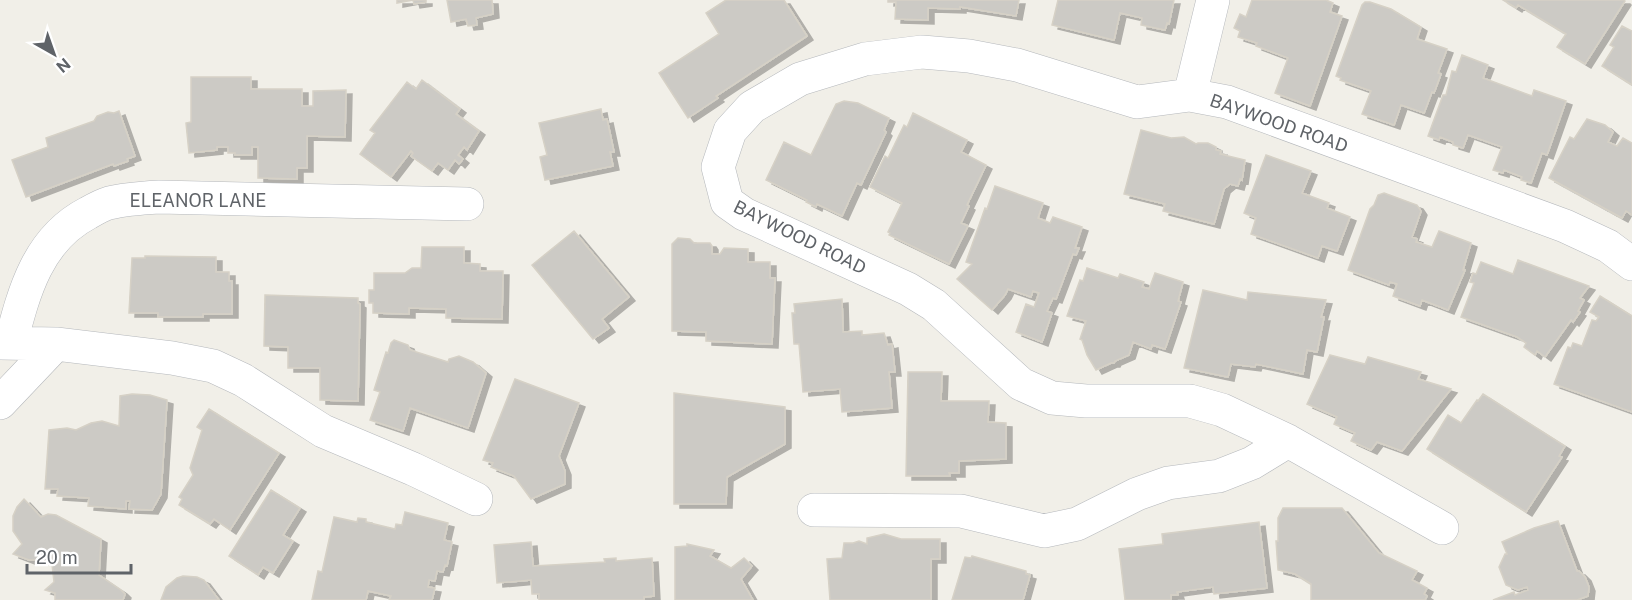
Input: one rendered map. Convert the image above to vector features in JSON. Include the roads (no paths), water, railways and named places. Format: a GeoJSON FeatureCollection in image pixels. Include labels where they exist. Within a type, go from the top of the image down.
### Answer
{"type":"FeatureCollection","features":[{"type":"Feature","properties":{"kind":"street"},"geometry":{"type":"LineString","coordinates":[[1190,95],[1213,0]]}},
{"type":"Feature","properties":{"kind":"street","name":"BAYWOOD ROAD"},"geometry":{"type":"LineString","coordinates":[[1442,528],[1288,441],[1222,410],[1190,401],[1086,401],[1052,398],[1021,384],[934,305],[908,288],[744,214],[727,202],[718,167],[730,131],[752,107],[800,80],[865,59],[922,52],[969,56],[1017,65],[1137,102],[1190,95],[1227,102],[1565,226],[1608,246],[1632,264]]}},
{"type":"Feature","properties":{"kind":"street","name":"ELEANOR LANE"},"geometry":{"type":"LineString","coordinates":[[6,342],[32,273],[56,236],[77,219],[106,204],[136,198],[159,197],[467,204]]}},
{"type":"Feature","properties":{"kind":"street"},"geometry":{"type":"LineString","coordinates":[[6,342],[56,345],[172,358],[213,366],[243,380],[323,431],[413,468],[477,499]]}},
{"type":"Feature","properties":{"kind":"street"},"geometry":{"type":"LineString","coordinates":[[0,403],[56,345]]}},
{"type":"Feature","properties":{"kind":"street"},"geometry":{"type":"LineString","coordinates":[[814,510],[961,511],[1044,531],[1077,524],[1137,494],[1168,483],[1219,476],[1252,463],[1288,441]]}}]}
